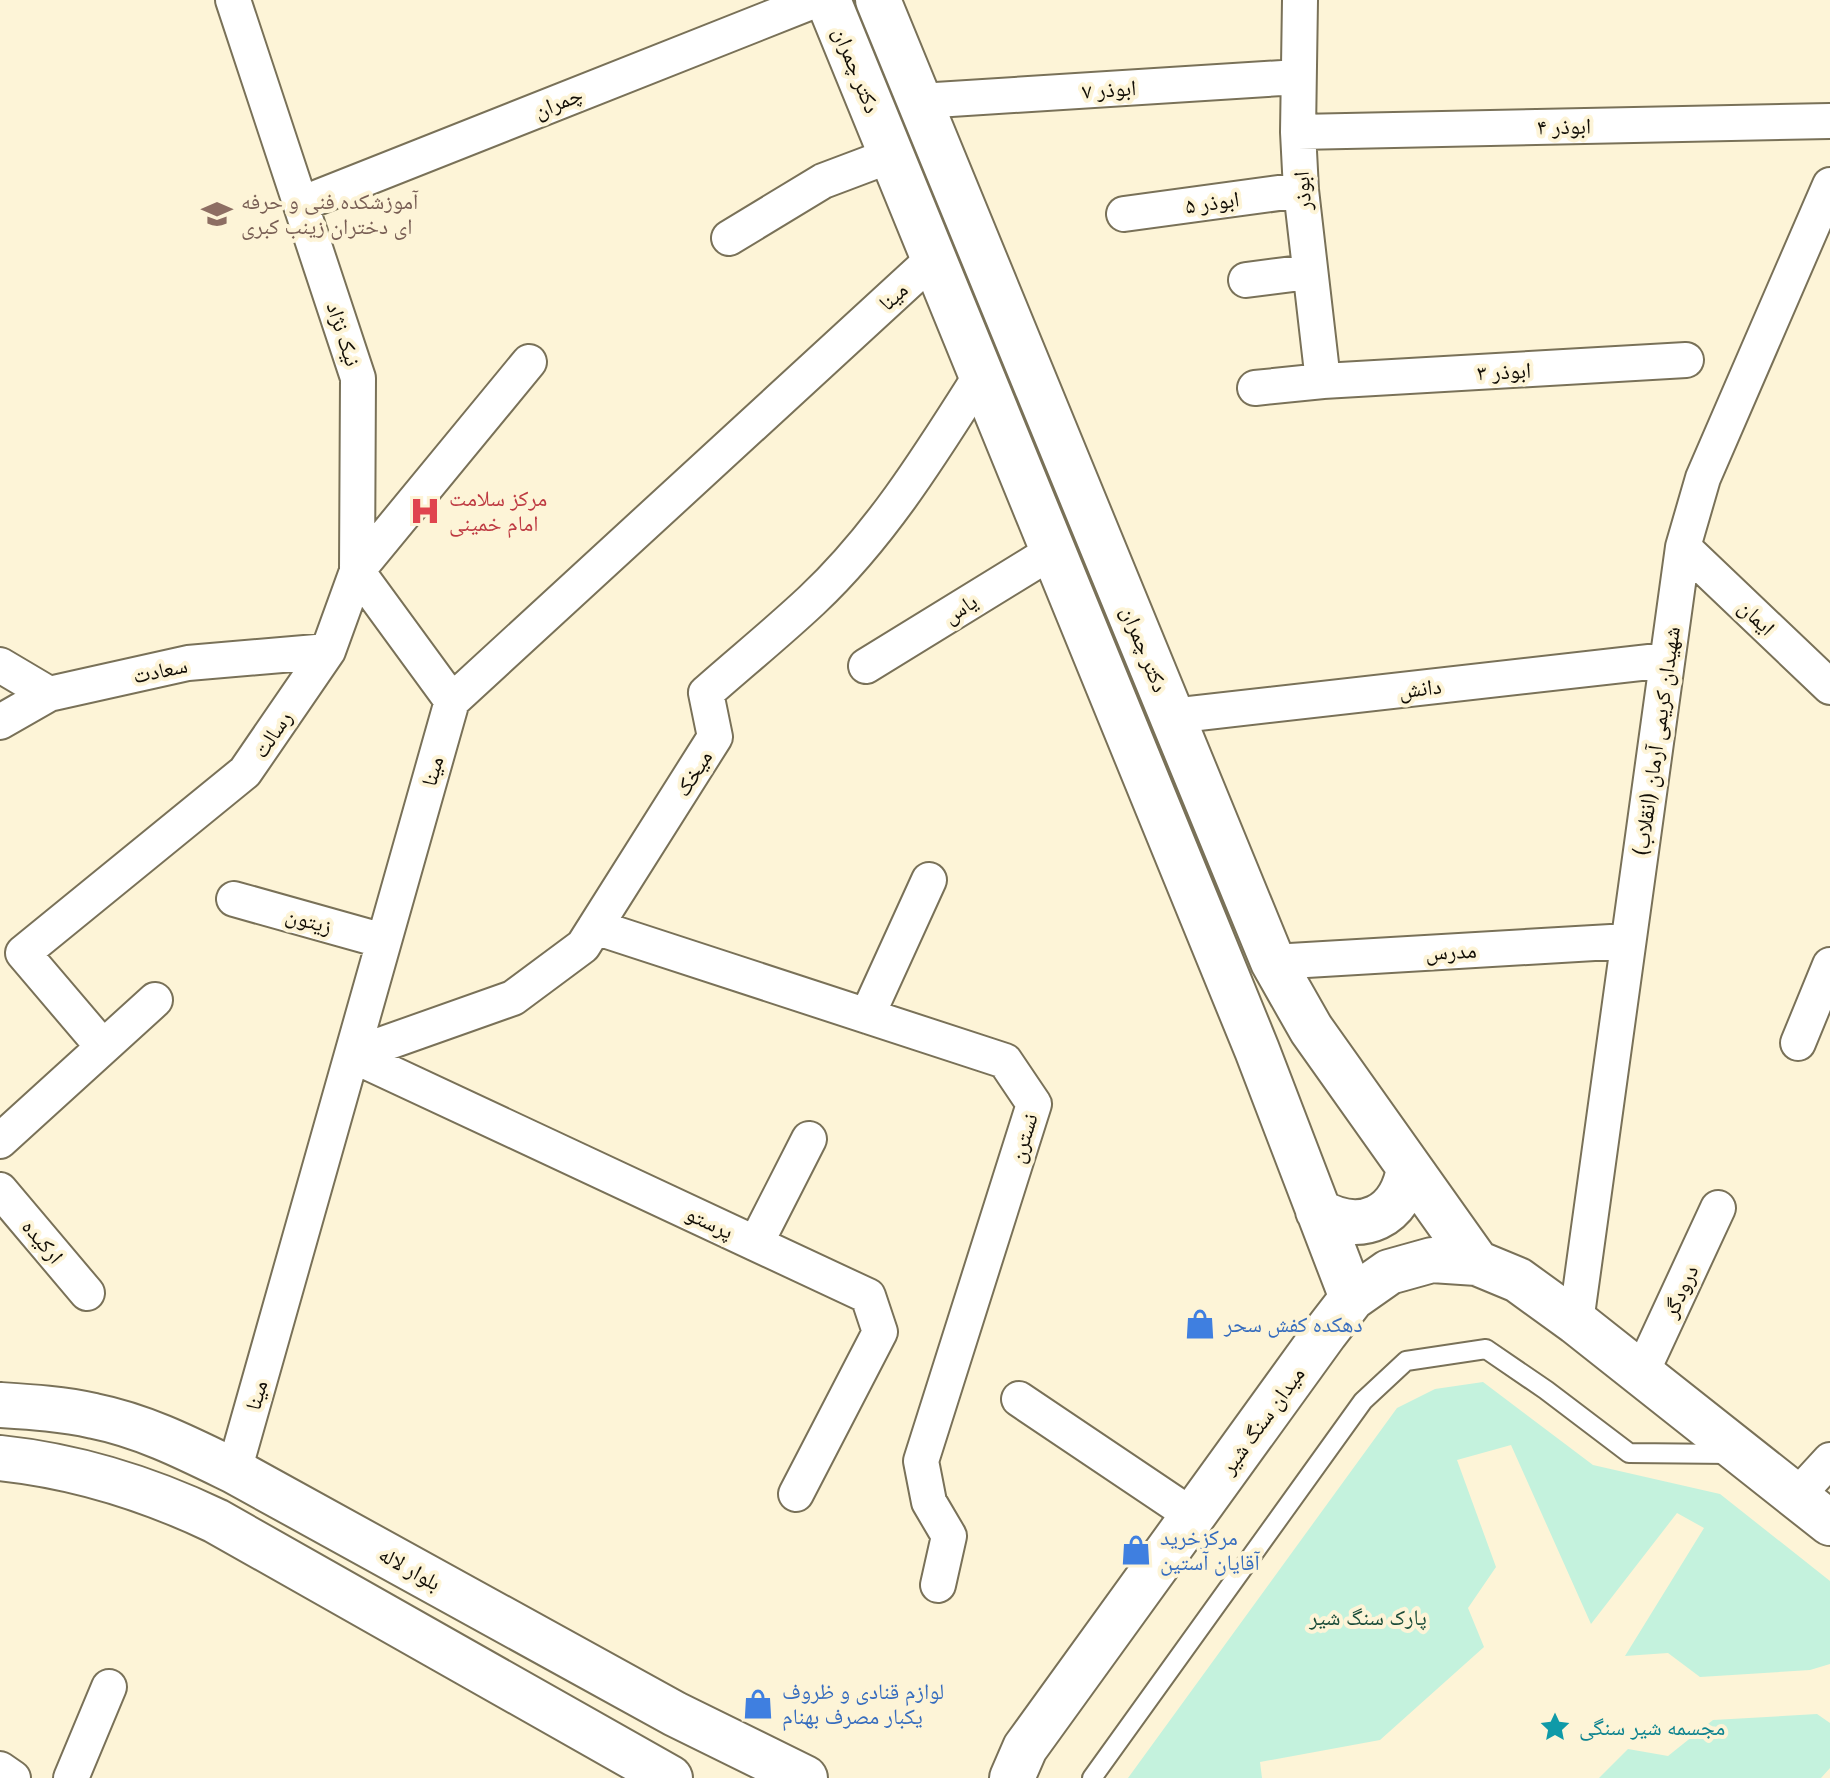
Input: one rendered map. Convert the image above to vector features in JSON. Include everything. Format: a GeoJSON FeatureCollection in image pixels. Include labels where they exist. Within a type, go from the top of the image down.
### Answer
{"type":"FeatureCollection","features":[{"type":"Feature","properties":{"kind":"main road","name":"دکتر چمران"},"geometry":{"type":"LineString","coordinates":[[828,0],[1257,1050],[1352,1298]]}},
{"type":"Feature","properties":{"kind":"main road","name":"دکتر چمران"},"geometry":{"type":"LineString","coordinates":[[878,0],[1273,962],[1311,1029],[1477,1263]]}},
{"type":"Feature","properties":{"kind":"main road"},"geometry":{"type":"LineString","coordinates":[[1318,1211],[1346,1222],[1376,1218],[1400,1198],[1409,1168]]}},
{"type":"Feature","properties":{"kind":"main road","name":"میدان سنگ شیر"},"geometry":{"type":"LineString","coordinates":[[1012,1778],[1025,1748],[1352,1298],[1389,1272],[1432,1260],[1477,1263],[1518,1280],[1576,1322],[1830,1523]]}},
{"type":"Feature","properties":{"kind":"main road","name":"بلوار لاله"},"geometry":{"type":"LineString","coordinates":[[0,1405],[93,1416],[178,1443],[675,1714],[805,1778]]}},
{"type":"Feature","properties":{"kind":"main road"},"geometry":{"type":"LineString","coordinates":[[0,1458],[75,1469],[172,1500],[216,1521],[670,1778]]}},
{"type":"Feature","properties":{"kind":"street","name":"نیک نژاد"},"geometry":{"type":"LineString","coordinates":[[233,0],[358,378],[357,571]]}},
{"type":"Feature","properties":{"kind":"street","name":"چمران"},"geometry":{"type":"LineString","coordinates":[[301,204],[816,0]]}},
{"type":"Feature","properties":{"kind":"street","name":"ابوذر"},"geometry":{"type":"LineString","coordinates":[[1300,0],[1298,132],[1301,190],[1323,381]]}},
{"type":"Feature","properties":{"kind":"street","name":"ابوذر ۷"},"geometry":{"type":"LineString","coordinates":[[920,101],[1298,77]]}},
{"type":"Feature","properties":{"kind":"street","name":"ابوذر ۴"},"geometry":{"type":"LineString","coordinates":[[1298,132],[1830,121]]}},
{"type":"Feature","properties":{"kind":"street"},"geometry":{"type":"LineString","coordinates":[[729,238],[823,181],[892,155]]}},
{"type":"Feature","properties":{"kind":"street","name":"شهیدان کریمی آرمان (انقلاب)"},"geometry":{"type":"LineString","coordinates":[[1576,1322],[1683,547],[1703,478],[1817,254],[1830,185]]}},
{"type":"Feature","properties":{"kind":"street","name":"ابوذر ۵"},"geometry":{"type":"LineString","coordinates":[[1124,214],[1301,190]]}},
{"type":"Feature","properties":{"kind":"street","name":"مینا"},"geometry":{"type":"LineString","coordinates":[[234,1471],[452,701],[934,258]]}},
{"type":"Feature","properties":{"kind":"street"},"geometry":{"type":"LineString","coordinates":[[1246,280],[1309,272]]}},
{"type":"Feature","properties":{"kind":"street","name":"ابوذر ۳"},"geometry":{"type":"LineString","coordinates":[[1255,388],[1323,381],[1686,360]]}},
{"type":"Feature","properties":{"kind":"street","name":"رسالت"},"geometry":{"type":"LineString","coordinates":[[103,1047],[23,953],[245,772],[328,651],[357,571],[529,362]]}},
{"type":"Feature","properties":{"kind":"street","name":"میخک"},"geometry":{"type":"LineString","coordinates":[[352,1055],[513,998],[583,946],[715,737],[706,693],[813,599],[866,541],[922,469],[981,375]]}},
{"type":"Feature","properties":{"kind":"street","name":"ایمان"},"geometry":{"type":"LineString","coordinates":[[1683,547],[1830,687]]}},
{"type":"Feature","properties":{"kind":"street","name":"یاس"},"geometry":{"type":"LineString","coordinates":[[866,666],[1053,551]]}},
{"type":"Feature","properties":{"kind":"street"},"geometry":{"type":"LineString","coordinates":[[357,571],[452,701]]}},
{"type":"Feature","properties":{"kind":"street","name":"سعادت"},"geometry":{"type":"LineString","coordinates":[[0,722],[49,694],[188,663],[328,651]]}},
{"type":"Feature","properties":{"kind":"street","name":"دانش"},"geometry":{"type":"LineString","coordinates":[[1172,716],[1667,660]]}},
{"type":"Feature","properties":{"kind":"street"},"geometry":{"type":"LineString","coordinates":[[0,665],[49,694]]}},
{"type":"Feature","properties":{"kind":"street"},"geometry":{"type":"LineString","coordinates":[[867,1016],[929,880]]}},
{"type":"Feature","properties":{"kind":"street","name":"زیتون"},"geometry":{"type":"LineString","coordinates":[[234,899],[384,941]]}},
{"type":"Feature","properties":{"kind":"street","name":"نسترن"},"geometry":{"type":"LineString","coordinates":[[595,927],[1005,1061],[1034,1104],[921,1461],[929,1502],[949,1536],[938,1585]]}},
{"type":"Feature","properties":{"kind":"street","name":"مدرس"},"geometry":{"type":"LineString","coordinates":[[1273,962],[1628,941]]}},
{"type":"Feature","properties":{"kind":"street"},"geometry":{"type":"LineString","coordinates":[[1798,1043],[1830,965]]}},
{"type":"Feature","properties":{"kind":"street"},"geometry":{"type":"LineString","coordinates":[[0,1141],[155,1000]]}},
{"type":"Feature","properties":{"kind":"street","name":"پرستو"},"geometry":{"type":"LineString","coordinates":[[352,1055],[868,1296],[880,1332],[796,1494]]}},
{"type":"Feature","properties":{"kind":"street"},"geometry":{"type":"LineString","coordinates":[[756,1243],[809,1139]]}},
{"type":"Feature","properties":{"kind":"street","name":"ارکیده"},"geometry":{"type":"LineString","coordinates":[[0,1190],[87,1293]]}},
{"type":"Feature","properties":{"kind":"street","name":"درودگر"},"geometry":{"type":"LineString","coordinates":[[1641,1374],[1718,1208]]}},
{"type":"Feature","properties":{"kind":"street"},"geometry":{"type":"LineString","coordinates":[[1019,1399],[1193,1516]]}},
{"type":"Feature","properties":{"kind":"street"},"geometry":{"type":"LineString","coordinates":[[1796,1497],[1830,1460]]}},
{"type":"Feature","properties":{"kind":"street"},"geometry":{"type":"LineString","coordinates":[[71,1778],[109,1687]]}},
{"type":"Feature","properties":{"kind":"street"},"geometry":{"type":"LineString","coordinates":[[0,1769],[13,1778]]}},
{"type":"Feature","properties":{"kind":"lane"},"geometry":{"type":"LineString","coordinates":[[1092,1778],[1363,1401],[1406,1361],[1486,1349],[1629,1453],[1742,1454]]}},
{"type":"Feature","properties":{"kind":"green space","name":"پارک سنگ شیر"},"geometry":{"type":"Polygon","coordinates":[[[1483,1382],[1593,1465],[1720,1494],[1830,1581],[1830,1664],[1810,1670],[1700,1677],[1668,1653],[1625,1656],[1704,1528],[1677,1513],[1591,1624],[1511,1445],[1457,1460],[1496,1567],[1468,1608],[1484,1647],[1380,1740],[1260,1762],[1262,1778],[1128,1778],[1397,1408],[1435,1389],[1483,1382]]]}},
{"type":"Feature","properties":{"kind":"green space"},"geometry":{"type":"Polygon","coordinates":[[[1817,1714],[1830,1723],[1830,1768],[1821,1778],[1599,1778],[1628,1749],[1668,1756],[1713,1720],[1817,1714]]]}},
{"type":"Feature","properties":{"kind":"place","name":"آموزشکده فنی و حرفه ای دختران زینب کبری"},"geometry":{"type":"Point","coordinates":[217,214]}},
{"type":"Feature","properties":{"kind":"place","name":"مرکز سلامت امام خمینی"},"geometry":{"type":"Point","coordinates":[425,511]}},
{"type":"Feature","properties":{"kind":"place","name":"دهکده کفش سحر"},"geometry":{"type":"Point","coordinates":[1200,1324]}},
{"type":"Feature","properties":{"kind":"place","name":"مرکزخرید آقایان آستین"},"geometry":{"type":"Point","coordinates":[1136,1550]}},
{"type":"Feature","properties":{"kind":"place","name":"لوازم قنادی و ظروف یکبار مصرف بهنام"},"geometry":{"type":"Point","coordinates":[758,1704]}},
{"type":"Feature","properties":{"kind":"place","name":"مجسمه شیر سنگی"},"geometry":{"type":"Point","coordinates":[1555,1727]}}]}
